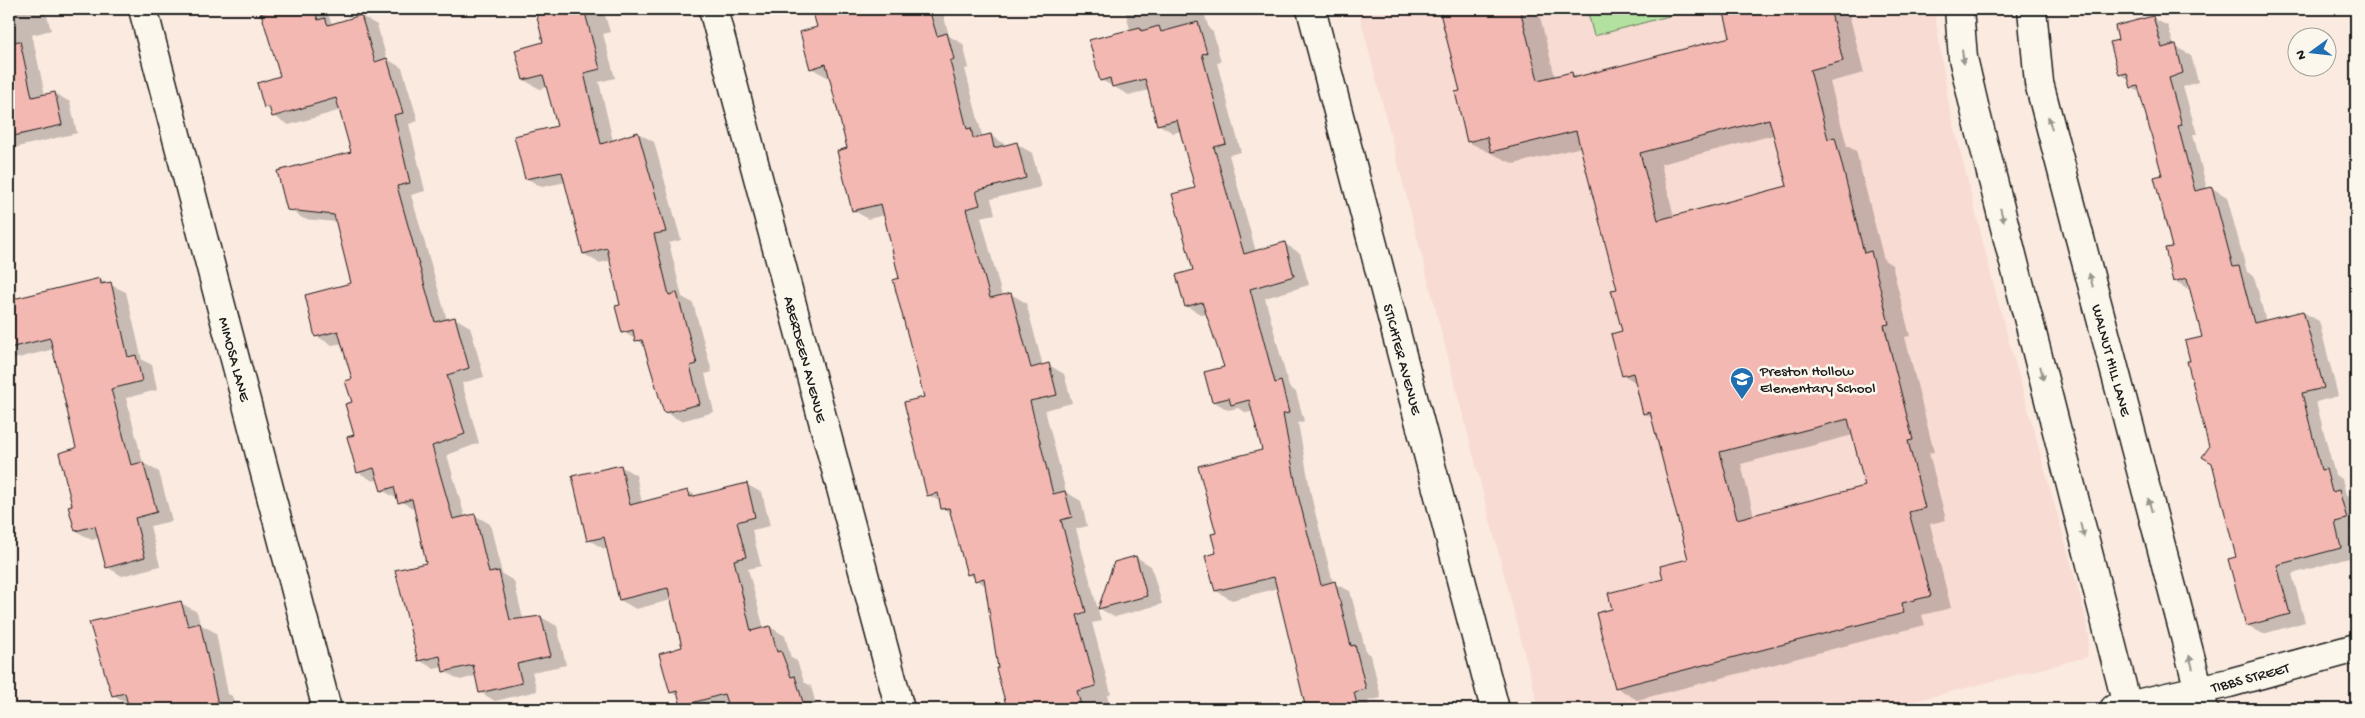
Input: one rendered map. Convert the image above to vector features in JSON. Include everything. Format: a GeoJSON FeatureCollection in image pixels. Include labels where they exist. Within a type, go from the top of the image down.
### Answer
{"type":"FeatureCollection","features":[{"type":"Feature","properties":{"kind":"street","name":"MIMOSA LANE"},"geometry":{"type":"LineString","coordinates":[[143,9],[327,709]]}},
{"type":"Feature","properties":{"kind":"street","name":"ABERDEEN AVENUE"},"geometry":{"type":"LineString","coordinates":[[713,9],[900,709]]}},
{"type":"Feature","properties":{"kind":"street","name":"STICHTER AVENUE"},"geometry":{"type":"LineString","coordinates":[[1311,9],[1495,709]]}},
{"type":"Feature","properties":{"kind":"street"},"geometry":{"type":"LineString","coordinates":[[1959,9],[1963,58],[1976,114],[2123,708]]}},
{"type":"Feature","properties":{"kind":"street","name":"WALNUT HILL LANE"},"geometry":{"type":"LineString","coordinates":[[2032,9],[2039,83],[2201,700]]}},
{"type":"Feature","properties":{"kind":"street","name":"TIBBS STREET"},"geometry":{"type":"LineString","coordinates":[[2123,708],[2201,700],[2356,648]]}},
{"type":"Feature","properties":{"kind":"shaded area","name":"Preston Hollow Elementary School"},"geometry":{"type":"Polygon","coordinates":[[[1358,9],[1934,9],[1949,106],[1996,295],[2085,614],[2089,637],[2087,657],[1883,709],[1539,709],[1358,9]]]}},
{"type":"Feature","properties":{"kind":"green space"},"geometry":{"type":"Polygon","coordinates":[[[1587,9],[1679,9],[1680,13],[1594,36],[1587,9]]]}},
{"type":"Feature","properties":{"kind":"building"},"geometry":{"type":"Polygon","coordinates":[[[276,9],[314,9],[318,20],[325,18],[328,25],[361,15],[375,62],[387,58],[403,113],[394,115],[410,183],[397,186],[435,322],[455,317],[469,368],[447,375],[465,434],[432,446],[453,519],[475,514],[489,573],[499,571],[510,620],[541,616],[551,656],[517,664],[522,683],[479,693],[473,665],[443,672],[440,656],[418,661],[395,570],[426,563],[412,499],[398,503],[394,487],[381,491],[374,468],[357,473],[347,437],[354,435],[345,404],[352,402],[345,381],[352,379],[338,331],[315,337],[305,295],[351,283],[334,215],[287,210],[277,171],[351,152],[336,98],[272,117],[269,106],[264,108],[257,83],[280,76],[261,13],[276,9]]]}},
{"type":"Feature","properties":{"kind":"building"},"geometry":{"type":"Polygon","coordinates":[[[535,9],[584,9],[600,69],[584,73],[601,144],[638,132],[666,232],[654,234],[669,295],[677,293],[697,364],[690,366],[700,404],[664,413],[642,340],[635,341],[633,330],[622,333],[615,306],[620,305],[607,248],[583,254],[562,172],[525,179],[514,136],[557,126],[543,75],[523,80],[515,50],[543,42],[535,9]]]}},
{"type":"Feature","properties":{"kind":"building"},"geometry":{"type":"Polygon","coordinates":[[[812,9],[929,9],[937,36],[947,33],[954,59],[950,61],[967,129],[971,128],[973,138],[991,134],[994,148],[1017,142],[1026,178],[976,191],[980,205],[966,209],[990,298],[1011,293],[1031,368],[1049,363],[1057,395],[1030,401],[1053,494],[1065,491],[1072,517],[1061,520],[1086,612],[1077,615],[1096,686],[1077,691],[1082,709],[1015,709],[1013,703],[1006,705],[996,668],[998,668],[984,578],[975,581],[973,573],[967,575],[949,508],[941,509],[938,493],[927,496],[904,402],[924,397],[893,280],[899,278],[881,204],[852,211],[837,151],[847,148],[826,64],[810,69],[800,32],[817,27],[812,9]]]}},
{"type":"Feature","properties":{"kind":"building"},"geometry":{"type":"Polygon","coordinates":[[[1439,9],[1520,9],[1538,80],[1572,72],[1573,78],[1730,37],[1723,9],[1830,9],[1843,61],[1810,70],[1828,139],[1835,137],[1864,253],[1871,251],[1889,324],[1884,325],[1913,440],[1908,441],[1925,508],[1909,512],[1931,596],[1902,603],[1904,613],[1615,688],[1596,613],[1612,609],[1608,593],[1663,579],[1660,566],[1688,559],[1650,412],[1643,414],[1633,373],[1622,376],[1611,334],[1622,331],[1611,290],[1617,289],[1576,131],[1491,152],[1487,137],[1467,142],[1455,92],[1460,91],[1439,9]],[[1769,119],[1640,153],[1658,220],[1787,186],[1769,119]],[[1848,419],[1720,452],[1737,519],[1865,486],[1848,419]]]}},
{"type":"Feature","properties":{"kind":"building"},"geometry":{"type":"Polygon","coordinates":[[[2153,16],[2162,48],[2176,44],[2183,73],[2169,78],[2182,125],[2178,126],[2195,191],[2212,187],[2233,267],[2239,266],[2254,323],[2303,311],[2324,388],[2302,393],[2321,470],[2326,469],[2332,492],[2339,490],[2347,519],[2335,522],[2341,548],[2277,565],[2290,614],[2246,626],[2228,559],[2236,557],[2212,463],[2202,457],[2209,447],[2187,361],[2190,361],[2185,341],[2202,337],[2187,278],[2173,282],[2165,248],[2172,247],[2154,177],[2162,175],[2138,86],[2131,88],[2127,73],[2119,75],[2110,42],[2118,40],[2115,26],[2153,16]]]}},
{"type":"Feature","properties":{"kind":"building"},"geometry":{"type":"Polygon","coordinates":[[[1198,22],[1207,53],[1202,54],[1226,144],[1214,147],[1244,254],[1285,242],[1294,276],[1250,289],[1275,383],[1281,381],[1289,413],[1283,414],[1297,491],[1321,585],[1335,581],[1351,646],[1355,645],[1366,689],[1354,692],[1358,709],[1306,709],[1274,577],[1215,591],[1205,556],[1216,553],[1211,534],[1216,533],[1198,466],[1262,450],[1249,400],[1231,405],[1229,398],[1212,402],[1204,372],[1224,367],[1202,302],[1185,307],[1176,275],[1193,270],[1172,194],[1195,188],[1177,120],[1157,125],[1145,79],[1112,87],[1110,78],[1100,81],[1089,40],[1140,27],[1141,31],[1159,26],[1161,32],[1198,22]]]}},
{"type":"Feature","properties":{"kind":"building"},"geometry":{"type":"Polygon","coordinates":[[[20,41],[32,97],[55,92],[62,125],[9,137],[9,42],[20,41]]]}},
{"type":"Feature","properties":{"kind":"building"},"geometry":{"type":"Polygon","coordinates":[[[100,278],[101,284],[111,282],[128,357],[136,355],[142,381],[111,389],[131,465],[143,462],[157,512],[135,518],[145,557],[106,568],[95,526],[75,531],[68,506],[72,505],[59,453],[76,448],[50,338],[9,348],[9,300],[100,278]]]}},
{"type":"Feature","properties":{"kind":"building"},"geometry":{"type":"Polygon","coordinates":[[[621,465],[630,505],[688,490],[690,497],[747,483],[755,517],[737,522],[746,557],[734,560],[751,631],[770,626],[777,652],[781,651],[791,677],[795,676],[805,709],[729,709],[724,694],[681,706],[677,691],[670,693],[659,654],[682,647],[668,588],[619,600],[604,537],[587,541],[572,476],[621,465]]]}},
{"type":"Feature","properties":{"kind":"building"},"geometry":{"type":"Polygon","coordinates":[[[1136,556],[1147,596],[1098,609],[1114,562],[1136,556]]]}},
{"type":"Feature","properties":{"kind":"building"},"geometry":{"type":"Polygon","coordinates":[[[181,601],[188,626],[200,623],[219,709],[129,709],[125,693],[112,696],[89,622],[181,601]]]}},
{"type":"Feature","properties":{"kind":"place","name":"Preston Hollow Elementary School"},"geometry":{"type":"Point","coordinates":[1742,400]}}]}
